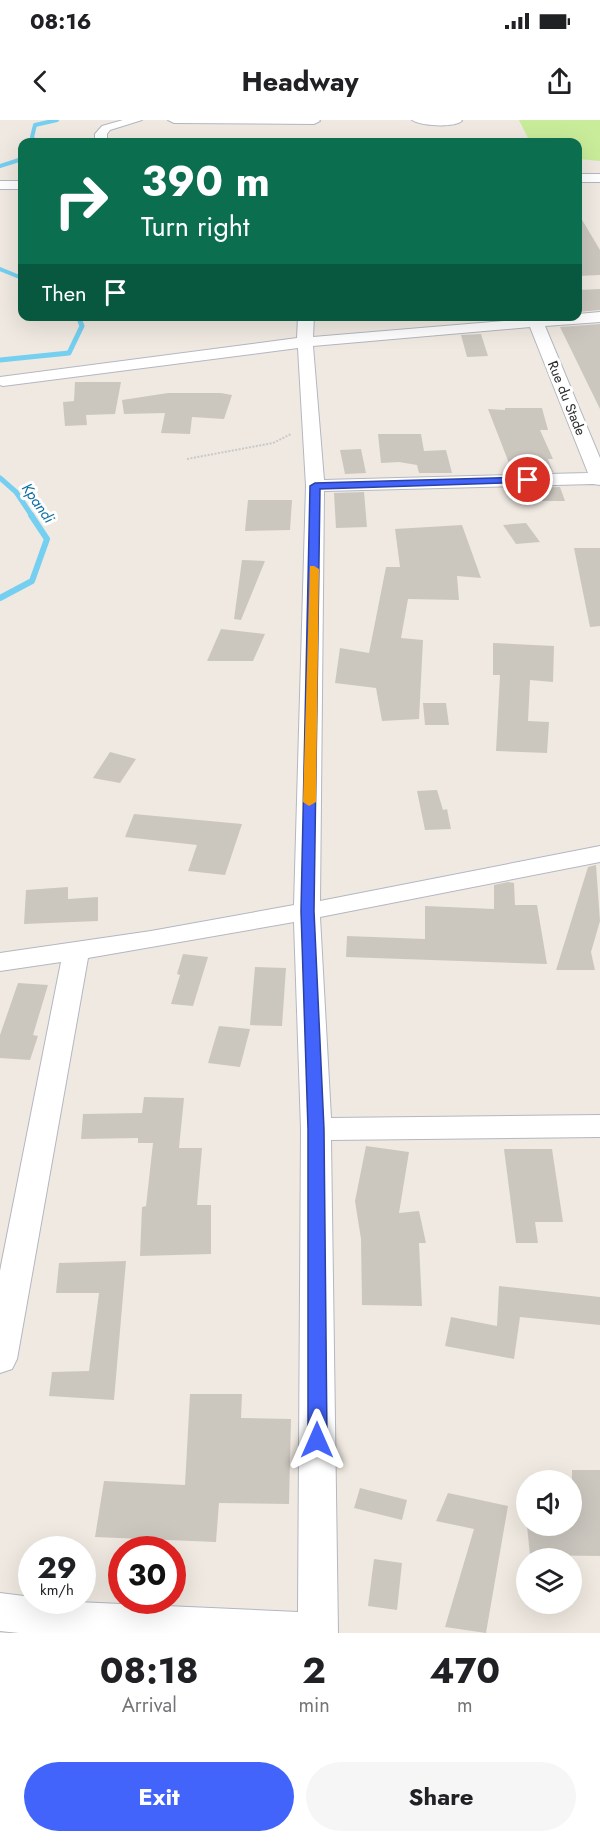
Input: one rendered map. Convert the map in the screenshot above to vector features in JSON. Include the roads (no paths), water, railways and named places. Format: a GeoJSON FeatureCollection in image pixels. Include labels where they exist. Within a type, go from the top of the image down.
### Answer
{"type":"FeatureCollection","features":[{"type":"Feature","properties":{"kind":"street"},"geometry":{"type":"LineString","coordinates":[[101,138],[106,128],[136,120]]}},
{"type":"Feature","properties":{"kind":"street"},"geometry":{"type":"LineString","coordinates":[[174,120],[193,124],[314,124]]}},
{"type":"Feature","properties":{"kind":"street"},"geometry":{"type":"LineString","coordinates":[[418,120],[458,124]]}},
{"type":"Feature","properties":{"kind":"street"},"geometry":{"type":"LineString","coordinates":[[582,178],[600,178]]}},
{"type":"Feature","properties":{"kind":"street"},"geometry":{"type":"LineString","coordinates":[[0,185],[18,185]]}},
{"type":"Feature","properties":{"kind":"street"},"geometry":{"type":"LineString","coordinates":[[582,318],[600,317]]}},
{"type":"Feature","properties":{"kind":"street"},"geometry":{"type":"LineString","coordinates":[[0,1612],[56,1619],[318,1633],[316,1129],[308,911],[315,486],[305,342],[306,321]]}},
{"type":"Feature","properties":{"kind":"street"},"geometry":{"type":"LineString","coordinates":[[3,381],[305,342],[525,321]]}},
{"type":"Feature","properties":{"kind":"street","name":"Rue du Stade"},"geometry":{"type":"LineString","coordinates":[[535,321],[600,479]]}},
{"type":"Feature","properties":{"kind":"street"},"geometry":{"type":"LineString","coordinates":[[315,486],[600,479]]}},
{"type":"Feature","properties":{"kind":"street"},"geometry":{"type":"LineString","coordinates":[[0,962],[76,952],[308,911],[600,854]]}},
{"type":"Feature","properties":{"kind":"street"},"geometry":{"type":"LineString","coordinates":[[0,1359],[76,952]]}},
{"type":"Feature","properties":{"kind":"street"},"geometry":{"type":"LineString","coordinates":[[316,1129],[600,1126]]}},
{"type":"Feature","properties":{"kind":"waterway","name":"Kpandi"},"geometry":{"type":"LineString","coordinates":[[33,138],[35,125],[57,120]]}},
{"type":"Feature","properties":{"kind":"waterway","name":"Kpandi"},"geometry":{"type":"LineString","coordinates":[[0,166],[18,160]]}},
{"type":"Feature","properties":{"kind":"waterway","name":"Kpandi"},"geometry":{"type":"LineString","coordinates":[[0,269],[18,276]]}},
{"type":"Feature","properties":{"kind":"waterway","name":"Kpandi"},"geometry":{"type":"LineString","coordinates":[[0,360],[69,353],[82,326],[80,321]]}},
{"type":"Feature","properties":{"kind":"waterway","name":"Kpandi"},"geometry":{"type":"LineString","coordinates":[[0,478],[16,492],[32,516]]}},
{"type":"Feature","properties":{"kind":"waterway","name":"Kpandi"},"geometry":{"type":"LineString","coordinates":[[0,598],[32,581],[47,539],[31,515]]}}]}
